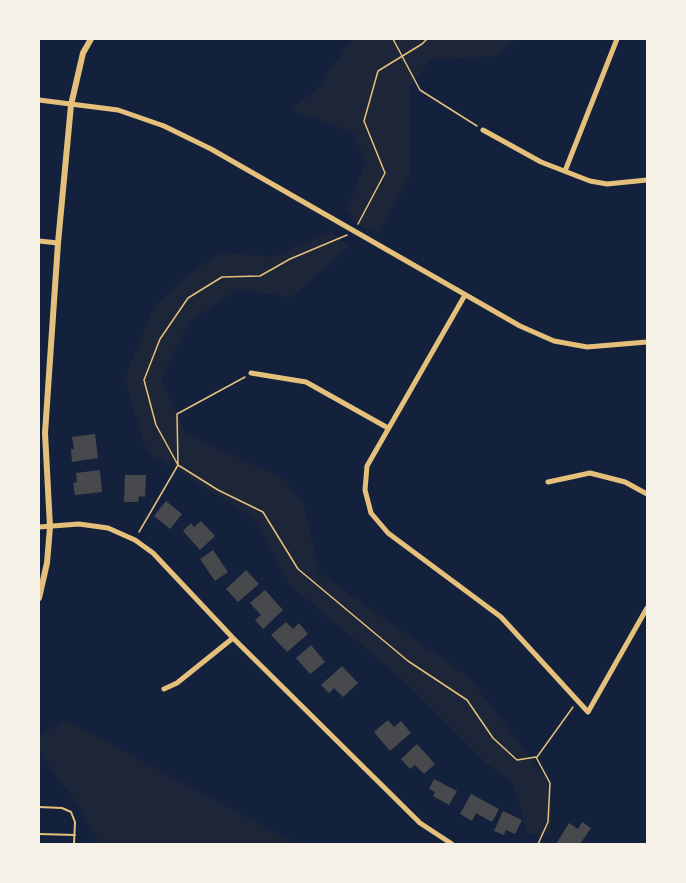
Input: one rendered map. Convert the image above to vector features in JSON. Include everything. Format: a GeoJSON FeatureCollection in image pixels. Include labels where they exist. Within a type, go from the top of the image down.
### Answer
{"type":"FeatureCollection","features":[{"type":"Feature","properties":{"kind":"street"},"geometry":{"type":"LineString","coordinates":[[39,598],[47,563],[50,527],[45,433],[58,243],[71,105],[84,53],[91,39]]}},
{"type":"Feature","properties":{"kind":"street"},"geometry":{"type":"LineString","coordinates":[[565,171],[617,39]]}},
{"type":"Feature","properties":{"kind":"street"},"geometry":{"type":"LineString","coordinates":[[39,100],[118,110],[164,126],[205,146],[520,327],[554,341],[587,347],[647,342]]}},
{"type":"Feature","properties":{"kind":"street"},"geometry":{"type":"LineString","coordinates":[[483,130],[541,162],[590,180],[607,184],[647,180]]}},
{"type":"Feature","properties":{"kind":"street"},"geometry":{"type":"LineString","coordinates":[[39,241],[58,243]]}},
{"type":"Feature","properties":{"kind":"street"},"geometry":{"type":"LineString","coordinates":[[465,295],[367,466],[365,490],[371,513],[388,533],[501,617],[588,712],[647,609]]}},
{"type":"Feature","properties":{"kind":"street"},"geometry":{"type":"LineString","coordinates":[[251,373],[306,382],[388,428]]}},
{"type":"Feature","properties":{"kind":"street"},"geometry":{"type":"LineString","coordinates":[[548,482],[590,473],[625,482],[647,494]]}},
{"type":"Feature","properties":{"kind":"street"},"geometry":{"type":"LineString","coordinates":[[39,527],[79,524],[108,528],[135,540],[153,553],[233,638],[420,823],[452,844]]}},
{"type":"Feature","properties":{"kind":"street"},"geometry":{"type":"LineString","coordinates":[[164,690],[177,683],[233,638]]}},
{"type":"Feature","properties":{"kind":"lane"},"geometry":{"type":"LineString","coordinates":[[39,807],[62,808],[71,812],[75,822],[74,844]]}},
{"type":"Feature","properties":{"kind":"lane"},"geometry":{"type":"LineString","coordinates":[[39,834],[75,834]]}},
{"type":"Feature","properties":{"kind":"path"},"geometry":{"type":"LineString","coordinates":[[393,39],[420,90],[483,130]]}},
{"type":"Feature","properties":{"kind":"path"},"geometry":{"type":"LineString","coordinates":[[427,39],[378,70],[364,121],[385,172],[354,233],[290,259],[260,276],[222,276],[188,298],[160,339],[144,380],[156,425],[178,465],[218,490],[263,512],[298,569],[408,661],[467,700],[493,738],[517,760],[536,758],[577,701]]}},
{"type":"Feature","properties":{"kind":"path"},"geometry":{"type":"LineString","coordinates":[[135,540],[178,465],[177,414],[251,373]]}},
{"type":"Feature","properties":{"kind":"path"},"geometry":{"type":"LineString","coordinates":[[536,758],[550,783],[548,822],[538,844]]}},
{"type":"Feature","properties":{"kind":"shaded area"},"geometry":{"type":"Polygon","coordinates":[[[352,39],[517,39],[495,56],[430,60],[410,86],[411,173],[379,233],[358,225],[347,209],[366,160],[352,132],[291,110],[318,88],[352,39]]]}},
{"type":"Feature","properties":{"kind":"shaded area"},"geometry":{"type":"Polygon","coordinates":[[[331,231],[349,246],[292,297],[237,290],[189,322],[161,378],[185,433],[284,479],[304,505],[319,573],[470,678],[550,783],[551,835],[527,834],[513,782],[486,763],[404,681],[290,585],[254,518],[147,452],[124,379],[154,306],[186,277],[221,253],[274,257],[331,231]]]}},
{"type":"Feature","properties":{"kind":"shaded area"},"geometry":{"type":"Polygon","coordinates":[[[66,720],[297,844],[100,844],[77,803],[54,774],[39,748],[39,736],[66,720]]]}},
{"type":"Feature","properties":{"kind":"building"},"geometry":{"type":"Polygon","coordinates":[[[95,434],[98,458],[72,462],[71,449],[74,449],[72,437],[95,434]]]}},
{"type":"Feature","properties":{"kind":"building"},"geometry":{"type":"Polygon","coordinates":[[[100,470],[102,492],[75,495],[73,483],[77,482],[76,473],[100,470]]]}},
{"type":"Feature","properties":{"kind":"building"},"geometry":{"type":"Polygon","coordinates":[[[125,475],[146,475],[145,497],[139,496],[138,502],[124,502],[125,475]]]}},
{"type":"Feature","properties":{"kind":"building"},"geometry":{"type":"Polygon","coordinates":[[[166,501],[182,514],[170,529],[154,516],[166,501]]]}},
{"type":"Feature","properties":{"kind":"building"},"geometry":{"type":"Polygon","coordinates":[[[201,521],[215,536],[200,550],[183,531],[191,523],[194,527],[201,521]]]}},
{"type":"Feature","properties":{"kind":"building"},"geometry":{"type":"Polygon","coordinates":[[[213,550],[228,572],[215,581],[200,559],[213,550]]]}},
{"type":"Feature","properties":{"kind":"building"},"geometry":{"type":"Polygon","coordinates":[[[246,570],[259,584],[238,602],[226,589],[246,570]]]}},
{"type":"Feature","properties":{"kind":"building"},"geometry":{"type":"Polygon","coordinates":[[[265,590],[283,610],[263,629],[255,620],[261,615],[250,603],[265,590]]]}},
{"type":"Feature","properties":{"kind":"building"},"geometry":{"type":"Polygon","coordinates":[[[286,622],[293,629],[299,623],[308,634],[287,652],[271,635],[286,622]]]}},
{"type":"Feature","properties":{"kind":"building"},"geometry":{"type":"Polygon","coordinates":[[[311,645],[325,662],[310,674],[296,658],[311,645]]]}},
{"type":"Feature","properties":{"kind":"building"},"geometry":{"type":"Polygon","coordinates":[[[342,666],[358,683],[343,697],[334,688],[329,693],[321,685],[342,666]]]}},
{"type":"Feature","properties":{"kind":"building"},"geometry":{"type":"Polygon","coordinates":[[[388,720],[394,727],[401,721],[411,733],[390,751],[374,732],[388,720]]]}},
{"type":"Feature","properties":{"kind":"building"},"geometry":{"type":"Polygon","coordinates":[[[417,744],[435,764],[424,774],[415,765],[410,769],[401,759],[417,744]]]}},
{"type":"Feature","properties":{"kind":"building"},"geometry":{"type":"Polygon","coordinates":[[[434,779],[457,791],[449,805],[433,796],[435,792],[429,789],[434,779]]]}},
{"type":"Feature","properties":{"kind":"building"},"geometry":{"type":"Polygon","coordinates":[[[471,794],[499,809],[492,822],[476,813],[472,821],[460,814],[471,794]]]}},
{"type":"Feature","properties":{"kind":"building"},"geometry":{"type":"Polygon","coordinates":[[[503,811],[522,820],[515,834],[506,830],[504,835],[494,831],[503,811]]]}},
{"type":"Feature","properties":{"kind":"building"},"geometry":{"type":"Polygon","coordinates":[[[582,822],[591,828],[580,844],[556,844],[569,823],[578,829],[582,822]]]}}]}
